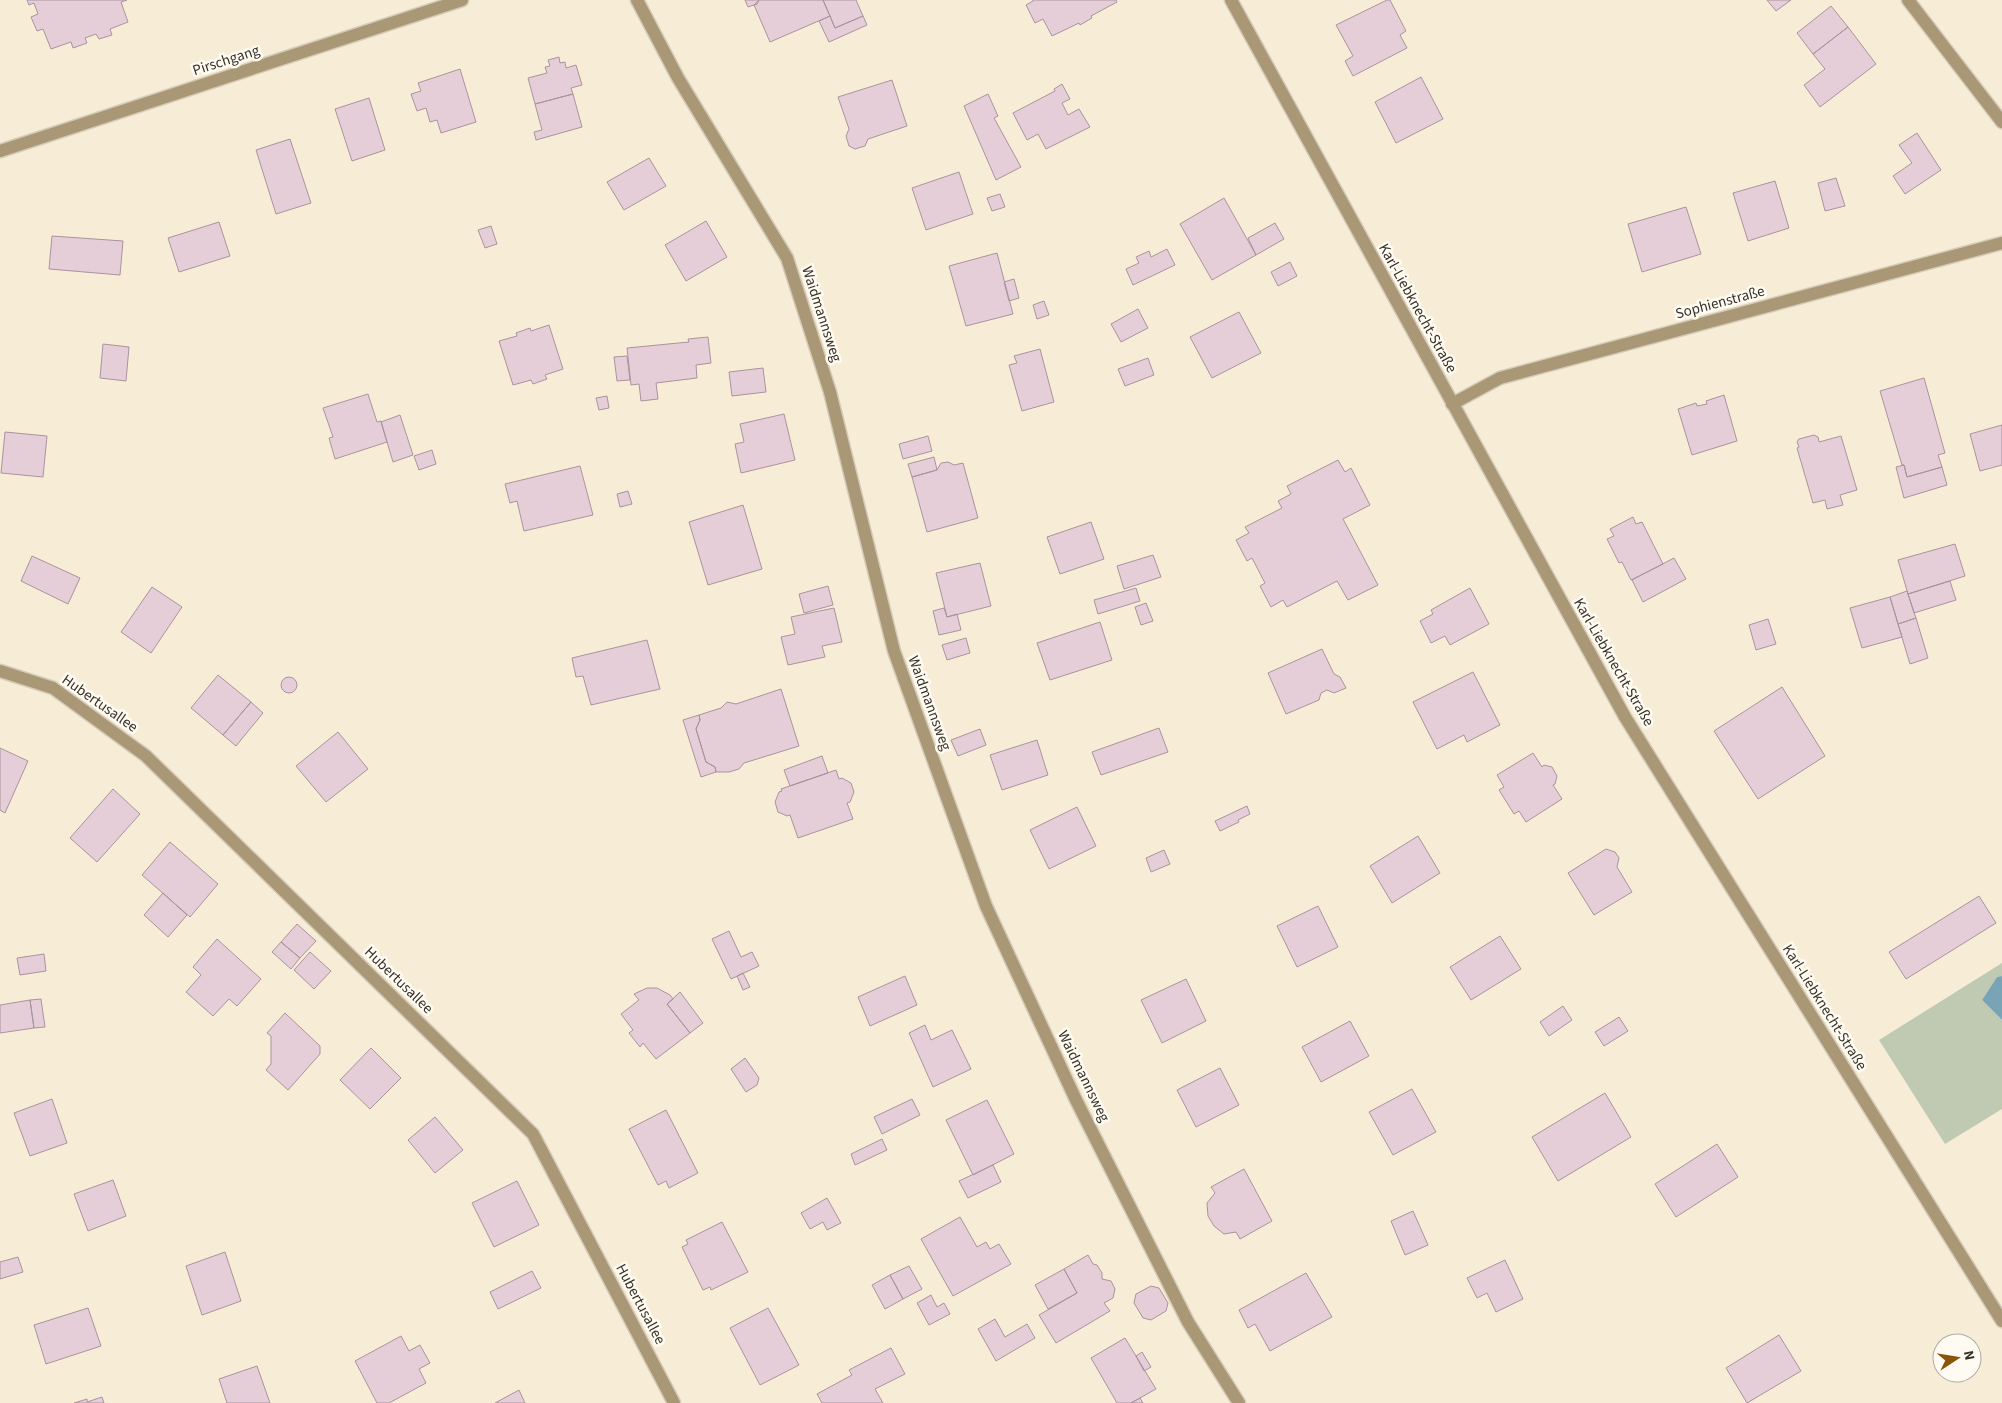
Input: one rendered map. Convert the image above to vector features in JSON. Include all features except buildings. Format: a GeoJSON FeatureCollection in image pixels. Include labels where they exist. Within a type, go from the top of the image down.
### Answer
{"type":"FeatureCollection","features":[{"type":"Feature","properties":{"kind":"street","name":"Pirschgang"},"geometry":{"type":"LineString","coordinates":[[0,151],[462,0]]}},
{"type":"Feature","properties":{"kind":"street","name":"Waidmannsweg"},"geometry":{"type":"LineString","coordinates":[[637,0],[678,78],[787,258],[830,392],[894,651],[986,906],[1076,1100],[1188,1322],[1239,1403]]}},
{"type":"Feature","properties":{"kind":"street","name":"Karl-Liebknecht-Straße"},"geometry":{"type":"LineString","coordinates":[[1231,0],[1625,717],[2002,1321]]}},
{"type":"Feature","properties":{"kind":"street"},"geometry":{"type":"LineString","coordinates":[[1908,0],[2002,122]]}},
{"type":"Feature","properties":{"kind":"street","name":"Sophienstraße"},"geometry":{"type":"LineString","coordinates":[[1452,404],[1500,378],[2002,243]]}},
{"type":"Feature","properties":{"kind":"street","name":"Hubertusallee"},"geometry":{"type":"LineString","coordinates":[[0,671],[52,688],[146,756],[533,1134],[674,1403]]}},
{"type":"Feature","properties":{"kind":"green space"},"geometry":{"type":"Polygon","coordinates":[[[2002,963],[2002,976],[1997,977],[1982,1000],[2002,1020],[2002,1109],[1945,1144],[1879,1040],[2002,963]]]}},
{"type":"Feature","properties":{"kind":"water"},"geometry":{"type":"Polygon","coordinates":[[[2002,976],[2002,1020],[1982,1000],[1997,977],[2002,976]]]}}]}
